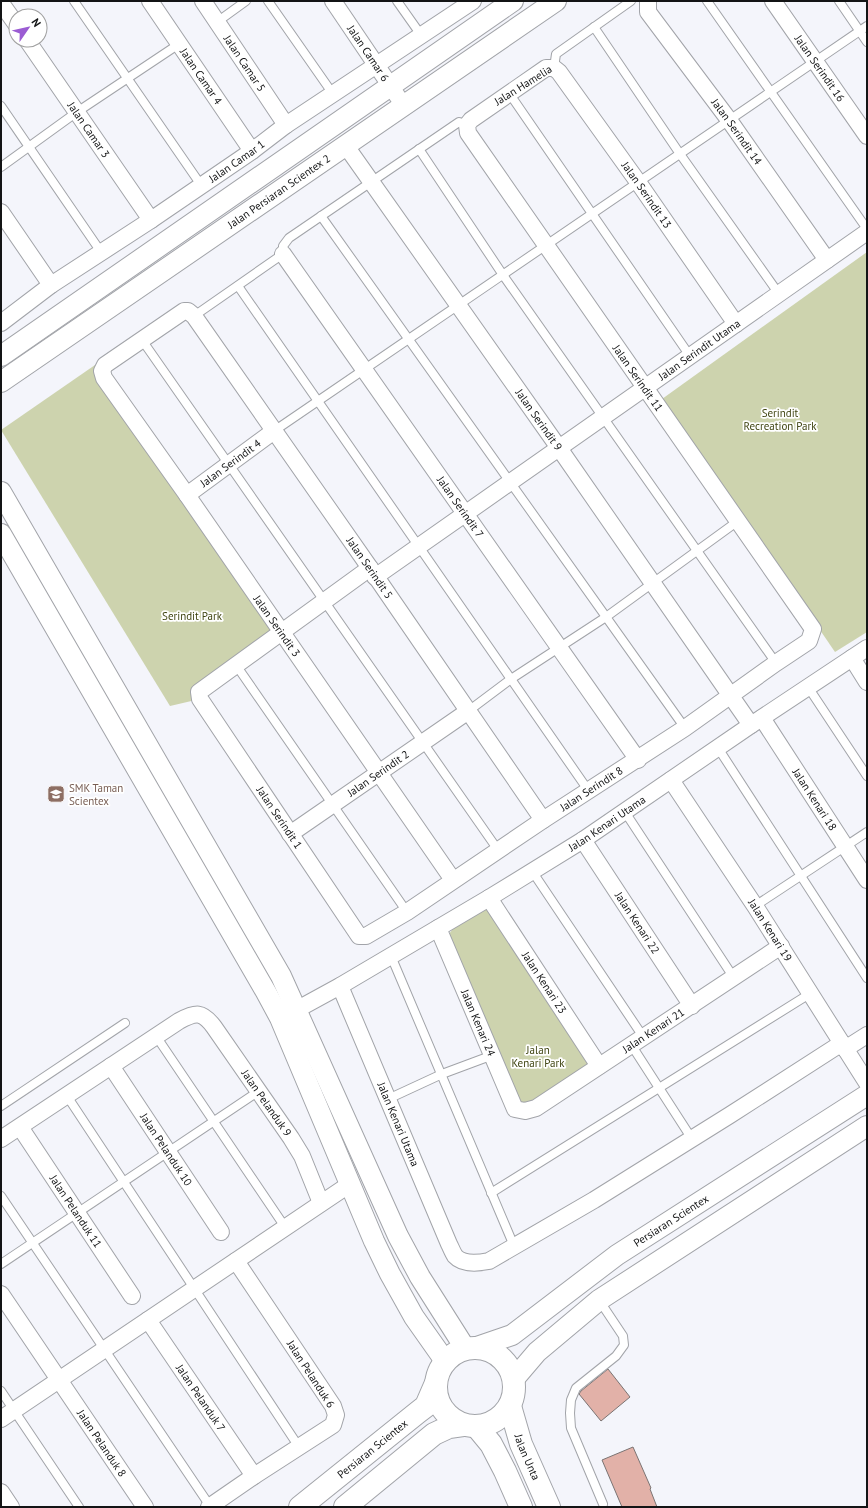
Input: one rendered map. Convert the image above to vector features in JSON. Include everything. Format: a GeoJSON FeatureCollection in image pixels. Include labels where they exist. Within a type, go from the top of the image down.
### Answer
{"type":"FeatureCollection","features":[{"type":"Feature","properties":{"kind":"main road"},"geometry":{"type":"LineString","coordinates":[[345,1507],[434,1434],[449,1427],[470,1426],[490,1424],[502,1417],[510,1406],[515,1393],[514,1379],[509,1366],[500,1356],[489,1350],[471,1348],[454,1353],[445,1361],[439,1372],[436,1383],[437,1396],[442,1408],[450,1417],[470,1426],[490,1444],[505,1471],[521,1507]]}},
{"type":"Feature","properties":{"kind":"main road","name":"Persiaran Scientex"},"geometry":{"type":"LineString","coordinates":[[300,1507],[426,1406],[436,1383]]}},
{"type":"Feature","properties":{"kind":"main road","name":"Jalan Unta"},"geometry":{"type":"LineString","coordinates":[[510,1406],[521,1444],[549,1507]]}},
{"type":"Feature","properties":{"kind":"street","name":"Jalan Camar 4"},"geometry":{"type":"LineString","coordinates":[[150,1],[252,151]]}},
{"type":"Feature","properties":{"kind":"street","name":"Jalan Camar 5"},"geometry":{"type":"LineString","coordinates":[[203,1],[286,126]]}},
{"type":"Feature","properties":{"kind":"street","name":"Jalan Camar 6"},"geometry":{"type":"LineString","coordinates":[[333,1],[404,106]]}},
{"type":"Feature","properties":{"kind":"street","name":"Jalan Persiaran Scientex 2"},"geometry":{"type":"LineString","coordinates":[[1,356],[513,1]]}},
{"type":"Feature","properties":{"kind":"street","name":"Jalan Persiaran Scientex 2"},"geometry":{"type":"LineString","coordinates":[[1,382],[556,1]]}},
{"type":"Feature","properties":{"kind":"street","name":"Jalan Serindit 16"},"geometry":{"type":"LineString","coordinates":[[773,1],[867,136]]}},
{"type":"Feature","properties":{"kind":"street","name":"Jalan Camar 1"},"geometry":{"type":"LineString","coordinates":[[2,321],[51,285],[151,220],[468,2]]}},
{"type":"Feature","properties":{"kind":"street","name":"Jalan Serindit 14"},"geometry":{"type":"LineString","coordinates":[[644,2],[648,12],[729,120],[827,260]]}},
{"type":"Feature","properties":{"kind":"street"},"geometry":{"type":"LineString","coordinates":[[1,3],[8,13]]}},
{"type":"Feature","properties":{"kind":"street","name":"Jalan Camar 3"},"geometry":{"type":"LineString","coordinates":[[33,48],[151,220]]}},
{"type":"Feature","properties":{"kind":"street","name":"Jalan Hamelia"},"geometry":{"type":"LineString","coordinates":[[467,125],[471,120],[546,68],[554,68]]}},
{"type":"Feature","properties":{"kind":"street","name":"Jalan Serindit 13"},"geometry":{"type":"LineString","coordinates":[[554,68],[559,72],[638,182],[736,324]]}},
{"type":"Feature","properties":{"kind":"street","name":"Jalan Serindit 11"},"geometry":{"type":"LineString","coordinates":[[467,125],[468,133],[813,629]]}},
{"type":"Feature","properties":{"kind":"street","name":"Jalan Serindit 9"},"geometry":{"type":"LineString","coordinates":[[346,146],[560,448],[730,694]]}},
{"type":"Feature","properties":{"kind":"street"},"geometry":{"type":"LineString","coordinates":[[1,212],[51,285]]}},
{"type":"Feature","properties":{"kind":"street","name":"Jalan Serindit Utama"},"geometry":{"type":"LineString","coordinates":[[200,699],[199,692],[204,687],[282,632],[324,600],[419,546],[867,232]]}},
{"type":"Feature","properties":{"kind":"street","name":"Jalan Serindit 7"},"geometry":{"type":"LineString","coordinates":[[283,254],[638,760]]}},
{"type":"Feature","properties":{"kind":"street"},"geometry":{"type":"LineString","coordinates":[[142,340],[184,311],[188,311],[194,316]]}},
{"type":"Feature","properties":{"kind":"street","name":"Jalan Serindit 5"},"geometry":{"type":"LineString","coordinates":[[194,316],[543,820]]}},
{"type":"Feature","properties":{"kind":"street","name":"Jalan Serindit 3"},"geometry":{"type":"LineString","coordinates":[[142,340],[105,365],[102,371],[104,378],[187,495],[453,880]]}},
{"type":"Feature","properties":{"kind":"street","name":"Jalan Serindit 4"},"geometry":{"type":"LineString","coordinates":[[187,495],[274,432]]}},
{"type":"Feature","properties":{"kind":"street"},"geometry":{"type":"LineString","coordinates":[[1,492],[281,976],[288,1014],[350,1184],[374,1241],[390,1274],[414,1317],[445,1361]]}},
{"type":"Feature","properties":{"kind":"street"},"geometry":{"type":"LineString","coordinates":[[1,534],[262,985],[288,1014],[354,1139],[401,1243],[420,1277],[471,1348]]}},
{"type":"Feature","properties":{"kind":"street","name":"Jalan Serindit 8"},"geometry":{"type":"LineString","coordinates":[[359,936],[366,936],[407,912],[588,790],[638,760],[685,728],[730,694],[809,641],[813,629]]}},
{"type":"Feature","properties":{"kind":"street","name":"Jalan Kenari Utama"},"geometry":{"type":"LineString","coordinates":[[288,1014],[391,956],[583,840],[867,648]]}},
{"type":"Feature","properties":{"kind":"street"},"geometry":{"type":"LineString","coordinates":[[852,658],[867,682]]}},
{"type":"Feature","properties":{"kind":"street","name":"Jalan Kenari 18"},"geometry":{"type":"LineString","coordinates":[[730,694],[756,722],[867,880]]}},
{"type":"Feature","properties":{"kind":"street","name":"Jalan Serindit 1"},"geometry":{"type":"LineString","coordinates":[[200,699],[359,936]]}},
{"type":"Feature","properties":{"kind":"street","name":"Jalan Serindit 2"},"geometry":{"type":"LineString","coordinates":[[290,834],[467,712]]}},
{"type":"Feature","properties":{"kind":"street","name":"Jalan Kenari 19"},"geometry":{"type":"LineString","coordinates":[[671,780],[781,946],[867,1083]]}},
{"type":"Feature","properties":{"kind":"street","name":"Jalan Kenari 22"},"geometry":{"type":"LineString","coordinates":[[583,840],[692,1006]]}},
{"type":"Feature","properties":{"kind":"street","name":"Jalan Kenari 23"},"geometry":{"type":"LineString","coordinates":[[489,898],[599,1066]]}},
{"type":"Feature","properties":{"kind":"street","name":"Jalan Kenari 24"},"geometry":{"type":"LineString","coordinates":[[438,928],[515,1109],[525,1111]]}},
{"type":"Feature","properties":{"kind":"street","name":"Jalan Kenari 21"},"geometry":{"type":"LineString","coordinates":[[525,1111],[536,1108],[638,1042],[781,946]]}},
{"type":"Feature","properties":{"kind":"street","name":"Jalan Kenari Utama"},"geometry":{"type":"LineString","coordinates":[[340,986],[449,1244],[456,1256],[468,1262],[480,1263],[489,1261],[514,1246]]}},
{"type":"Feature","properties":{"kind":"street","name":"Jalan Pelanduk 9"},"geometry":{"type":"LineString","coordinates":[[156,1036],[189,1015],[198,1014],[207,1017],[302,1156],[321,1202]]}},
{"type":"Feature","properties":{"kind":"street"},"geometry":{"type":"LineString","coordinates":[[514,1246],[594,1200],[844,1046],[867,1035]]}},
{"type":"Feature","properties":{"kind":"street"},"geometry":{"type":"LineString","coordinates":[[1,1139],[156,1036]]}},
{"type":"Feature","properties":{"kind":"street","name":"Jalan Pelanduk 10"},"geometry":{"type":"LineString","coordinates":[[110,1066],[221,1232]]}},
{"type":"Feature","properties":{"kind":"street","name":"Persiaran Scientex"},"geometry":{"type":"LineString","coordinates":[[471,1348],[512,1334],[617,1255],[867,1095]]}},
{"type":"Feature","properties":{"kind":"street"},"geometry":{"type":"LineString","coordinates":[[514,1379],[537,1352],[599,1300],[867,1126]]}},
{"type":"Feature","properties":{"kind":"street","name":"Jalan Pelanduk 11"},"geometry":{"type":"LineString","coordinates":[[20,1127],[132,1296]]}},
{"type":"Feature","properties":{"kind":"street"},"geometry":{"type":"LineString","coordinates":[[7,1415],[321,1202],[350,1184],[358,1175],[359,1170],[354,1139]]}},
{"type":"Feature","properties":{"kind":"street","name":"Jalan Pelanduk 6"},"geometry":{"type":"LineString","coordinates":[[209,1507],[333,1425],[336,1415],[333,1406],[236,1261]]}},
{"type":"Feature","properties":{"kind":"street","name":"Jalan Pelanduk 8"},"geometry":{"type":"LineString","coordinates":[[1,1294],[145,1507]]}},
{"type":"Feature","properties":{"kind":"street","name":"Jalan Pelanduk 7"},"geometry":{"type":"LineString","coordinates":[[148,1320],[254,1476]]}},
{"type":"Feature","properties":{"kind":"street"},"geometry":{"type":"LineString","coordinates":[[1,1492],[11,1507]]}},
{"type":"Feature","properties":{"kind":"lane"},"geometry":{"type":"LineString","coordinates":[[74,1],[201,185]]}},
{"type":"Feature","properties":{"kind":"lane"},"geometry":{"type":"LineString","coordinates":[[217,22],[246,1]]}},
{"type":"Feature","properties":{"kind":"lane"},"geometry":{"type":"LineString","coordinates":[[268,1],[333,94]]}},
{"type":"Feature","properties":{"kind":"lane"},"geometry":{"type":"LineString","coordinates":[[398,1],[421,35]]}},
{"type":"Feature","properties":{"kind":"lane","name":"Jalan Hamelia"},"geometry":{"type":"LineString","coordinates":[[554,68],[556,54],[631,1]]}},
{"type":"Feature","properties":{"kind":"lane"},"geometry":{"type":"LineString","coordinates":[[707,1],[867,229]]}},
{"type":"Feature","properties":{"kind":"lane"},"geometry":{"type":"LineString","coordinates":[[839,1],[867,42]]}},
{"type":"Feature","properties":{"kind":"lane"},"geometry":{"type":"LineString","coordinates":[[274,432],[867,26]]}},
{"type":"Feature","properties":{"kind":"lane"},"geometry":{"type":"LineString","coordinates":[[594,27],[680,154],[779,294]]}},
{"type":"Feature","properties":{"kind":"lane"},"geometry":{"type":"LineString","coordinates":[[1,167],[77,112],[179,44]]}},
{"type":"Feature","properties":{"kind":"lane"},"geometry":{"type":"LineString","coordinates":[[509,94],[690,356]]}},
{"type":"Feature","properties":{"kind":"lane"},"geometry":{"type":"LineString","coordinates":[[1,106],[101,252]]}},
{"type":"Feature","properties":{"kind":"lane"},"geometry":{"type":"LineString","coordinates":[[194,316],[283,254],[283,246],[289,238],[459,122],[467,125]]}},
{"type":"Feature","properties":{"kind":"lane"},"geometry":{"type":"LineString","coordinates":[[419,149],[503,275],[776,663]]}},
{"type":"Feature","properties":{"kind":"lane"},"geometry":{"type":"LineString","coordinates":[[321,216],[685,728]]}},
{"type":"Feature","properties":{"kind":"lane"},"geometry":{"type":"LineString","coordinates":[[238,286],[588,790]]}},
{"type":"Feature","properties":{"kind":"lane"},"geometry":{"type":"LineString","coordinates":[[142,340],[498,850]]}},
{"type":"Feature","properties":{"kind":"lane"},"geometry":{"type":"LineString","coordinates":[[467,712],[511,679],[606,617],[738,521]]}},
{"type":"Feature","properties":{"kind":"lane"},"geometry":{"type":"LineString","coordinates":[[236,665],[407,912]]}},
{"type":"Feature","properties":{"kind":"lane"},"geometry":{"type":"LineString","coordinates":[[808,687],[867,776]]}},
{"type":"Feature","properties":{"kind":"lane"},"geometry":{"type":"LineString","coordinates":[[718,748],[867,978]]}},
{"type":"Feature","properties":{"kind":"lane"},"geometry":{"type":"LineString","coordinates":[[625,812],[734,978]]}},
{"type":"Feature","properties":{"kind":"lane"},"geometry":{"type":"LineString","coordinates":[[755,906],[867,832]]}},
{"type":"Feature","properties":{"kind":"lane"},"geometry":{"type":"LineString","coordinates":[[532,871],[638,1042],[658,1088],[692,1139]]}},
{"type":"Feature","properties":{"kind":"lane"},"geometry":{"type":"LineString","coordinates":[[391,956],[514,1246]]}},
{"type":"Feature","properties":{"kind":"lane"},"geometry":{"type":"LineString","coordinates":[[491,1193],[811,993]]}},
{"type":"Feature","properties":{"kind":"lane"},"geometry":{"type":"LineString","coordinates":[[1,1106],[125,1022]]}},
{"type":"Feature","properties":{"kind":"lane"},"geometry":{"type":"LineString","coordinates":[[156,1036],[285,1227]]}},
{"type":"Feature","properties":{"kind":"lane"},"geometry":{"type":"LineString","coordinates":[[388,1099],[442,1074],[493,1055]]}},
{"type":"Feature","properties":{"kind":"lane"},"geometry":{"type":"LineString","coordinates":[[1,1264],[259,1091]]}},
{"type":"Feature","properties":{"kind":"lane"},"geometry":{"type":"LineString","coordinates":[[67,1096],[299,1447]]}},
{"type":"Feature","properties":{"kind":"lane"},"geometry":{"type":"LineString","coordinates":[[1,1196],[209,1507]]}},
{"type":"Feature","properties":{"kind":"lane"},"geometry":{"type":"LineString","coordinates":[[599,1300],[623,1336],[624,1345],[616,1356],[576,1388],[570,1413],[571,1428],[603,1504]]}},
{"type":"Feature","properties":{"kind":"lane"},"geometry":{"type":"LineString","coordinates":[[1,1391],[7,1415],[79,1507]]}},
{"type":"Feature","properties":{"kind":"green space","name":"Serindit Recreation Park"},"geometry":{"type":"Polygon","coordinates":[[[867,252],[867,632],[835,652],[662,399],[867,252]]]}},
{"type":"Feature","properties":{"kind":"green space","name":"Serindit Park"},"geometry":{"type":"Polygon","coordinates":[[[95,365],[102,371],[282,633],[200,699],[170,706],[1,430],[95,365]]]}},
{"type":"Feature","properties":{"kind":"green space","name":"Jalan Kenari Park"},"geometry":{"type":"Polygon","coordinates":[[[488,907],[587,1061],[591,1072],[525,1111],[451,952],[449,934],[461,918],[488,907]]]}},
{"type":"Feature","properties":{"kind":"building"},"geometry":{"type":"Polygon","coordinates":[[[608,1369],[630,1397],[601,1421],[579,1394],[608,1369]]]}},
{"type":"Feature","properties":{"kind":"building"},"geometry":{"type":"Polygon","coordinates":[[[633,1447],[651,1488],[650,1489],[657,1507],[622,1507],[602,1460],[633,1447]]]}},
{"type":"Feature","properties":{"kind":"place","name":"SMK Taman Scientex"},"geometry":{"type":"Point","coordinates":[56,794]}}]}
